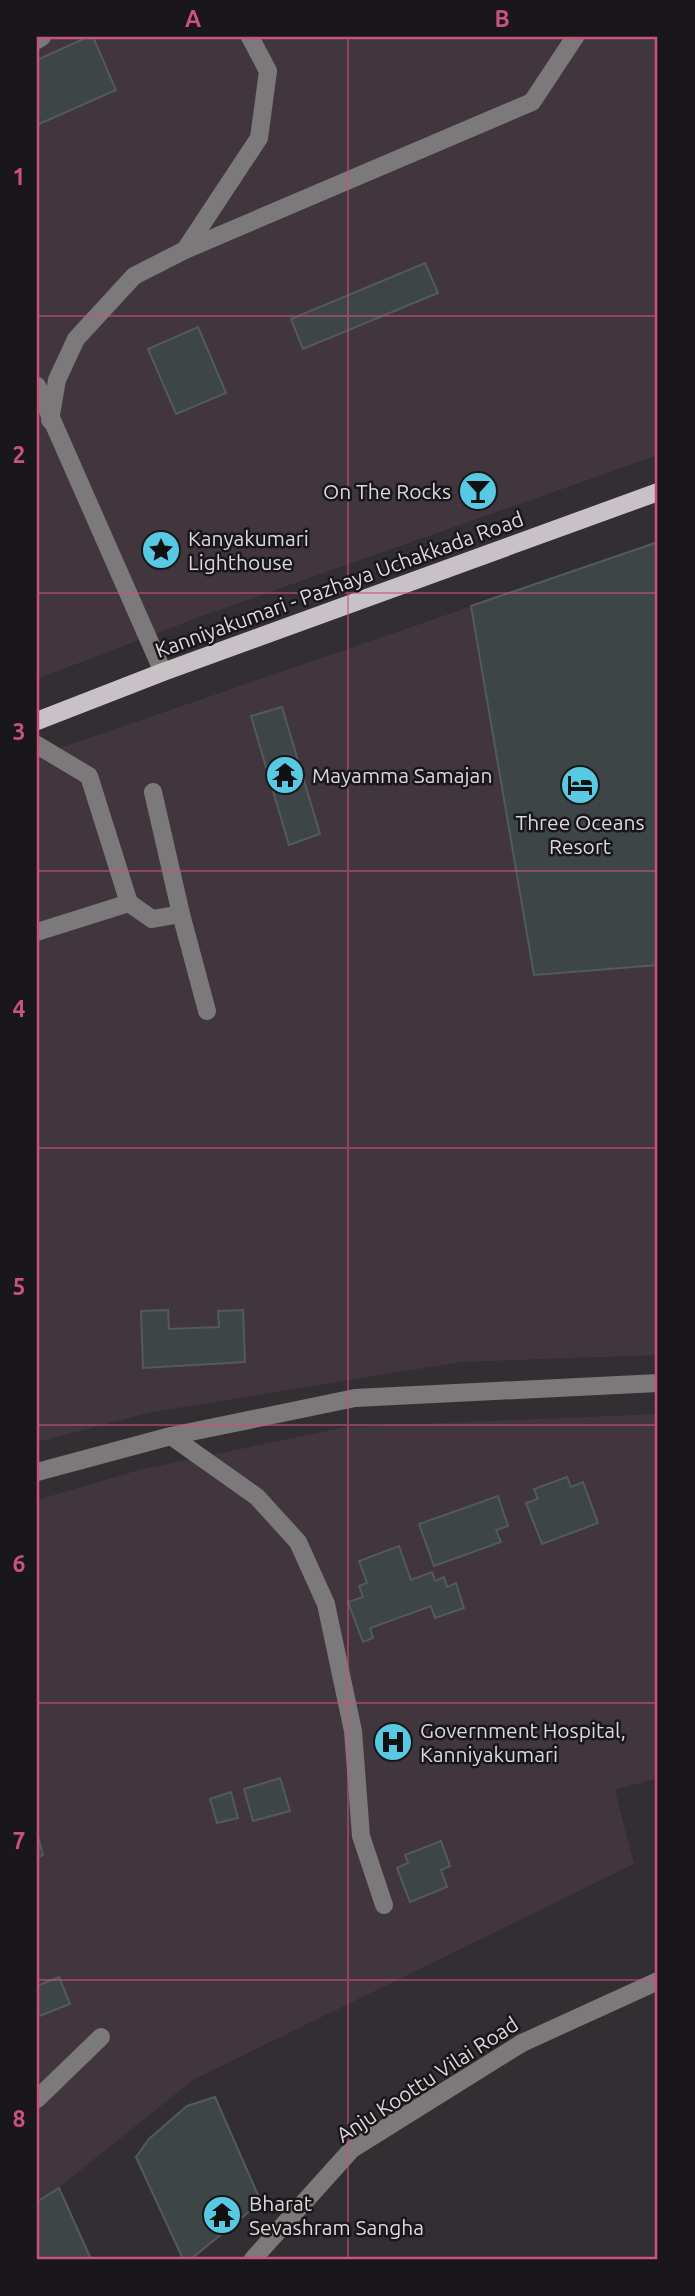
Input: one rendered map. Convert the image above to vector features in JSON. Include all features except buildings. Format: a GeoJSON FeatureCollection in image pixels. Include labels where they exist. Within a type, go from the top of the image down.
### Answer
{"type":"FeatureCollection","features":[{"type":"Feature","properties":{"kind":"main road","name":"Kanniyakumari - Pazhaya Uchakkada Road"},"geometry":{"type":"LineString","coordinates":[[37,721],[658,492]]}},
{"type":"Feature","properties":{"kind":"street"},"geometry":{"type":"LineString","coordinates":[[37,40],[42,37]]}},
{"type":"Feature","properties":{"kind":"street"},"geometry":{"type":"LineString","coordinates":[[50,420],[57,380],[76,339],[134,276],[185,250],[532,102],[575,37]]}},
{"type":"Feature","properties":{"kind":"street"},"geometry":{"type":"LineString","coordinates":[[185,250],[259,138],[268,72],[252,38]]}},
{"type":"Feature","properties":{"kind":"street"},"geometry":{"type":"LineString","coordinates":[[37,386],[163,673]]}},
{"type":"Feature","properties":{"kind":"street"},"geometry":{"type":"LineString","coordinates":[[37,745],[89,776],[129,903],[152,919],[181,914]]}},
{"type":"Feature","properties":{"kind":"street"},"geometry":{"type":"LineString","coordinates":[[153,792],[207,1011]]}},
{"type":"Feature","properties":{"kind":"street"},"geometry":{"type":"LineString","coordinates":[[37,932],[129,903]]}},
{"type":"Feature","properties":{"kind":"street"},"geometry":{"type":"LineString","coordinates":[[37,1472],[171,1436],[355,1398],[658,1383]]}},
{"type":"Feature","properties":{"kind":"street"},"geometry":{"type":"LineString","coordinates":[[171,1436],[257,1497],[298,1542],[326,1604],[353,1731],[361,1836],[383,1905]]}},
{"type":"Feature","properties":{"kind":"street","name":"Anju Koottu Vilai Road"},"geometry":{"type":"LineString","coordinates":[[253,2259],[352,2149],[522,2043],[658,1981]]}},
{"type":"Feature","properties":{"kind":"street"},"geometry":{"type":"LineString","coordinates":[[37,2099],[101,2037]]}},
{"type":"Feature","properties":{"kind":"shaded area"},"geometry":{"type":"Polygon","coordinates":[[[37,37],[658,37],[658,455],[199,617],[37,679],[37,37]]]}},
{"type":"Feature","properties":{"kind":"shaded area"},"geometry":{"type":"Polygon","coordinates":[[[658,542],[658,1355],[461,1362],[152,1412],[37,1442],[37,756],[658,542]]]}},
{"type":"Feature","properties":{"kind":"shaded area","name":"Government Hospital, Kanniyakumari"},"geometry":{"type":"Polygon","coordinates":[[[658,1414],[658,1778],[615,1790],[634,1864],[193,2080],[37,2205],[37,1500],[139,1470],[346,1427],[658,1414]]]}},
{"type":"Feature","properties":{"kind":"place","name":"On The Rocks"},"geometry":{"type":"Point","coordinates":[478,491]}},
{"type":"Feature","properties":{"kind":"place","name":"Kanyakumari Lighthouse"},"geometry":{"type":"Point","coordinates":[161,550]}},
{"type":"Feature","properties":{"kind":"place","name":"Mayamma Samajan"},"geometry":{"type":"Point","coordinates":[285,775]}},
{"type":"Feature","properties":{"kind":"place","name":"Three Oceans Resort"},"geometry":{"type":"Point","coordinates":[580,785]}},
{"type":"Feature","properties":{"kind":"place","name":"Government Hospital, Kanniyakumari"},"geometry":{"type":"Point","coordinates":[393,1742]}},
{"type":"Feature","properties":{"kind":"place","name":"Bharat Sevashram Sangha"},"geometry":{"type":"Point","coordinates":[222,2215]}}]}
